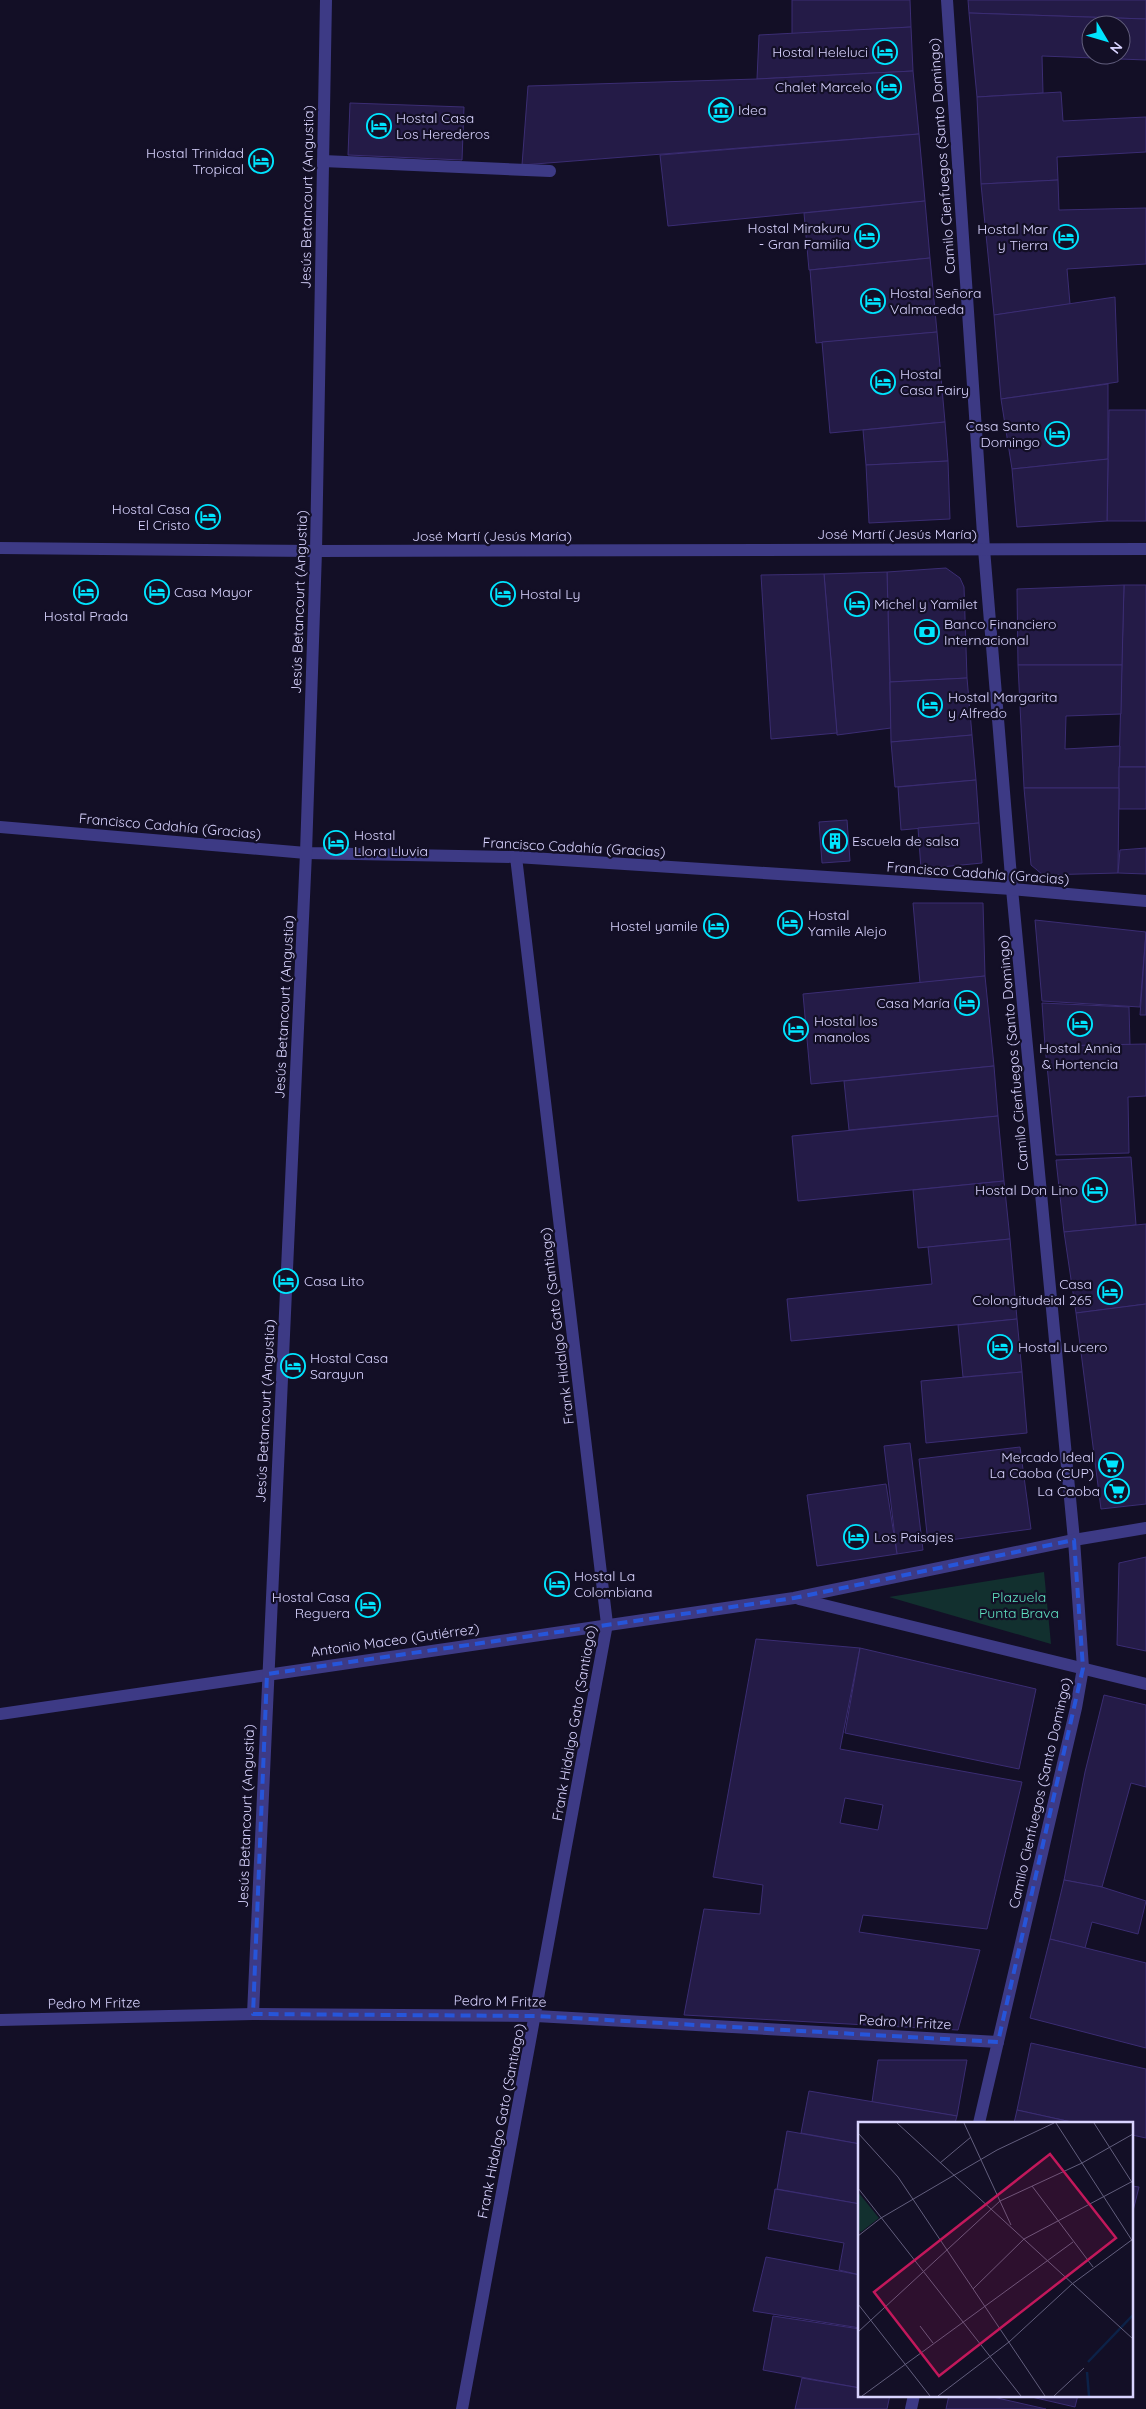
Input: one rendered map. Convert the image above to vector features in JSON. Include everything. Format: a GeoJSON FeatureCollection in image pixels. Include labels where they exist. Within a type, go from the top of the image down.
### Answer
{"type":"FeatureCollection","features":[{"type":"Feature","properties":{"kind":"street","name":"Jesús Betancourt (Angustia)"},"geometry":{"type":"LineString","coordinates":[[253,2014],[267,1674],[306,853],[316,551],[326,0]]}},
{"type":"Feature","properties":{"kind":"street","name":"Camilo Cienfuegos (Santo Domingo)"},"geometry":{"type":"LineString","coordinates":[[947,0],[984,549],[1012,889],[1074,1540],[1083,1668],[1076,1708],[979,2122]]}},
{"type":"Feature","properties":{"kind":"street"},"geometry":{"type":"LineString","coordinates":[[323,162],[550,171]]}},
{"type":"Feature","properties":{"kind":"street","name":"José Martí (Jesús María)"},"geometry":{"type":"LineString","coordinates":[[0,548],[316,551],[1146,549]]}},
{"type":"Feature","properties":{"kind":"street","name":"Francisco Cadahía (Gracias)"},"geometry":{"type":"LineString","coordinates":[[0,827],[306,853],[516,857],[1012,889],[1146,901]]}},
{"type":"Feature","properties":{"kind":"street","name":"Frank Hidalgo Gato (Santiago)"},"geometry":{"type":"LineString","coordinates":[[462,2409],[607,1624],[516,857]]}},
{"type":"Feature","properties":{"kind":"street","name":"Antonio Maceo (Gutiérrez)"},"geometry":{"type":"LineString","coordinates":[[0,1714],[794,1598],[1074,1540],[1146,1528]]}},
{"type":"Feature","properties":{"kind":"street"},"geometry":{"type":"LineString","coordinates":[[794,1598],[1146,1684]]}},
{"type":"Feature","properties":{"kind":"street","name":"Pedro M Fritze"},"geometry":{"type":"LineString","coordinates":[[0,2020],[253,2014],[536,2016],[998,2042]]}},
{"type":"Feature","properties":{"kind":"street"},"geometry":{"type":"LineString","coordinates":[[911,2409],[914,2396]]}},
{"type":"Feature","properties":{"kind":"highlighted area"},"geometry":{"type":"Polygon","coordinates":[[[1074,1540],[1083,1668],[998,2042],[536,2016],[253,2014],[267,1674],[794,1598],[1074,1540]]]}},
{"type":"Feature","properties":{"kind":"green space","name":"Plazuela Punta Brava"},"geometry":{"type":"Polygon","coordinates":[[[1044,1572],[1051,1644],[889,1597],[1044,1572]]]}},
{"type":"Feature","properties":{"kind":"building"},"geometry":{"type":"Polygon","coordinates":[[[792,0],[910,0],[911,27],[792,34],[792,0]]]}},
{"type":"Feature","properties":{"kind":"building"},"geometry":{"type":"Polygon","coordinates":[[[968,0],[1146,0],[1146,19],[1131,18],[1131,15],[1081,15],[1081,17],[969,13],[968,0]]]}},
{"type":"Feature","properties":{"kind":"building"},"geometry":{"type":"Polygon","coordinates":[[[969,13],[1081,17],[1081,58],[1042,56],[1043,93],[977,97],[969,13]]]}},
{"type":"Feature","properties":{"kind":"building"},"geometry":{"type":"Polygon","coordinates":[[[1131,18],[1146,19],[1146,60],[1131,59],[1131,18]]]}},
{"type":"Feature","properties":{"kind":"building"},"geometry":{"type":"Polygon","coordinates":[[[911,27],[913,71],[757,79],[759,35],[911,27]]]}},
{"type":"Feature","properties":{"kind":"building","name":"Idea"},"geometry":{"type":"Polygon","coordinates":[[[913,71],[919,134],[522,165],[528,86],[757,79],[913,71]]]}},
{"type":"Feature","properties":{"kind":"building"},"geometry":{"type":"Polygon","coordinates":[[[1061,92],[1063,121],[1146,117],[1146,152],[1057,157],[1058,180],[981,184],[977,97],[1061,92]]]}},
{"type":"Feature","properties":{"kind":"building"},"geometry":{"type":"Polygon","coordinates":[[[350,103],[464,107],[462,160],[348,155],[350,103]]]}},
{"type":"Feature","properties":{"kind":"building"},"geometry":{"type":"Polygon","coordinates":[[[919,134],[925,201],[668,226],[660,155],[919,134]]]}},
{"type":"Feature","properties":{"kind":"building","name":"Hostal Mar y Tierra"},"geometry":{"type":"Polygon","coordinates":[[[1058,180],[1059,210],[1146,208],[1146,264],[1067,269],[1070,304],[994,315],[981,184],[1058,180]]]}},
{"type":"Feature","properties":{"kind":"building","name":"Hostal Mirakuru - Gran Familia"},"geometry":{"type":"Polygon","coordinates":[[[925,201],[930,258],[809,270],[804,213],[925,201]]]}},
{"type":"Feature","properties":{"kind":"building","name":"Hostal Señora Valmaceda"},"geometry":{"type":"Polygon","coordinates":[[[930,258],[937,332],[816,343],[810,270],[930,258]]]}},
{"type":"Feature","properties":{"kind":"building"},"geometry":{"type":"Polygon","coordinates":[[[1115,297],[1118,382],[1001,399],[994,315],[1115,297]]]}},
{"type":"Feature","properties":{"kind":"building","name":"Hostal Casa Fairy"},"geometry":{"type":"Polygon","coordinates":[[[937,332],[945,422],[830,433],[822,342],[937,332]]]}},
{"type":"Feature","properties":{"kind":"building","name":"Casa Santo Domingo"},"geometry":{"type":"Polygon","coordinates":[[[1108,384],[1108,459],[1012,469],[1001,399],[1108,384]]]}},
{"type":"Feature","properties":{"kind":"building"},"geometry":{"type":"Polygon","coordinates":[[[1109,410],[1146,410],[1146,521],[1107,521],[1109,410]]]}},
{"type":"Feature","properties":{"kind":"building"},"geometry":{"type":"Polygon","coordinates":[[[945,422],[948,461],[866,465],[863,430],[945,422]]]}},
{"type":"Feature","properties":{"kind":"building"},"geometry":{"type":"Polygon","coordinates":[[[1108,459],[1107,521],[1017,527],[1012,469],[1108,459]]]}},
{"type":"Feature","properties":{"kind":"building"},"geometry":{"type":"Polygon","coordinates":[[[948,461],[950,519],[869,523],[866,465],[948,461]]]}},
{"type":"Feature","properties":{"kind":"building","name":"Banco Financiero Internacional"},"geometry":{"type":"Polygon","coordinates":[[[946,568],[960,578],[964,587],[967,678],[890,682],[887,572],[946,568]]]}},
{"type":"Feature","properties":{"kind":"building"},"geometry":{"type":"Polygon","coordinates":[[[887,572],[891,728],[837,735],[824,574],[887,572]]]}},
{"type":"Feature","properties":{"kind":"building"},"geometry":{"type":"Polygon","coordinates":[[[824,574],[837,733],[771,739],[761,575],[824,574]]]}},
{"type":"Feature","properties":{"kind":"building"},"geometry":{"type":"Polygon","coordinates":[[[1124,585],[1146,585],[1146,767],[1119,767],[1124,585]]]}},
{"type":"Feature","properties":{"kind":"building"},"geometry":{"type":"Polygon","coordinates":[[[1124,585],[1122,665],[1018,665],[1017,589],[1124,585]]]}},
{"type":"Feature","properties":{"kind":"building"},"geometry":{"type":"Polygon","coordinates":[[[1018,665],[1122,665],[1121,714],[1066,716],[1065,749],[1120,746],[1119,788],[1024,788],[1018,665]]]}},
{"type":"Feature","properties":{"kind":"building","name":"Hostal Margarita y Alfredo"},"geometry":{"type":"Polygon","coordinates":[[[967,678],[972,735],[891,742],[890,682],[967,678]]]}},
{"type":"Feature","properties":{"kind":"building"},"geometry":{"type":"Polygon","coordinates":[[[972,735],[976,780],[895,787],[891,742],[972,735]]]}},
{"type":"Feature","properties":{"kind":"building"},"geometry":{"type":"Polygon","coordinates":[[[1119,767],[1146,767],[1146,809],[1119,809],[1119,767]]]}},
{"type":"Feature","properties":{"kind":"building"},"geometry":{"type":"Polygon","coordinates":[[[976,780],[979,823],[901,830],[898,787],[976,780]]]}},
{"type":"Feature","properties":{"kind":"building"},"geometry":{"type":"Polygon","coordinates":[[[1024,788],[1119,788],[1118,873],[1043,875],[1031,865],[1024,788]]]}},
{"type":"Feature","properties":{"kind":"building","name":"Escuela de salsa"},"geometry":{"type":"Polygon","coordinates":[[[847,820],[850,861],[822,863],[819,822],[847,820]]]}},
{"type":"Feature","properties":{"kind":"building"},"geometry":{"type":"Polygon","coordinates":[[[979,823],[982,863],[921,869],[918,828],[979,823]]]}},
{"type":"Feature","properties":{"kind":"building"},"geometry":{"type":"Polygon","coordinates":[[[1146,848],[1146,874],[1118,873],[1120,850],[1146,848]]]}},
{"type":"Feature","properties":{"kind":"building"},"geometry":{"type":"Polygon","coordinates":[[[913,903],[983,903],[985,976],[920,983],[913,903]]]}},
{"type":"Feature","properties":{"kind":"building"},"geometry":{"type":"Polygon","coordinates":[[[1035,920],[1146,932],[1140,1007],[1042,1001],[1035,920]]]}},
{"type":"Feature","properties":{"kind":"building"},"geometry":{"type":"Polygon","coordinates":[[[1146,932],[1146,1015],[1140,1015],[1146,932]]]}},
{"type":"Feature","properties":{"kind":"building"},"geometry":{"type":"Polygon","coordinates":[[[985,976],[994,1066],[811,1084],[803,994],[985,976]]]}},
{"type":"Feature","properties":{"kind":"building"},"geometry":{"type":"Polygon","coordinates":[[[1042,1003],[1129,1007],[1130,1045],[1045,1046],[1042,1003]]]}},
{"type":"Feature","properties":{"kind":"building"},"geometry":{"type":"Polygon","coordinates":[[[1146,1044],[1146,1096],[1128,1097],[1129,1153],[1056,1155],[1045,1046],[1146,1044]]]}},
{"type":"Feature","properties":{"kind":"building"},"geometry":{"type":"Polygon","coordinates":[[[994,1066],[998,1116],[849,1130],[844,1081],[994,1066]]]}},
{"type":"Feature","properties":{"kind":"building"},"geometry":{"type":"Polygon","coordinates":[[[998,1116],[1004,1181],[798,1201],[792,1136],[998,1116]]]}},
{"type":"Feature","properties":{"kind":"building"},"geometry":{"type":"Polygon","coordinates":[[[1131,1157],[1136,1225],[1064,1232],[1056,1160],[1131,1157]]]}},
{"type":"Feature","properties":{"kind":"building"},"geometry":{"type":"Polygon","coordinates":[[[1004,1181],[1010,1239],[918,1248],[913,1190],[1004,1181]]]}},
{"type":"Feature","properties":{"kind":"building"},"geometry":{"type":"Polygon","coordinates":[[[1146,1224],[1146,1304],[1076,1313],[1064,1232],[1146,1224]]]}},
{"type":"Feature","properties":{"kind":"building"},"geometry":{"type":"Polygon","coordinates":[[[1010,1239],[1017,1319],[791,1341],[787,1299],[932,1284],[928,1247],[1010,1239]]]}},
{"type":"Feature","properties":{"kind":"building"},"geometry":{"type":"Polygon","coordinates":[[[1146,1304],[1146,1504],[1101,1509],[1076,1313],[1146,1304]]]}},
{"type":"Feature","properties":{"kind":"building"},"geometry":{"type":"Polygon","coordinates":[[[1017,1319],[1022,1372],[963,1377],[958,1325],[1017,1319]]]}},
{"type":"Feature","properties":{"kind":"building"},"geometry":{"type":"Polygon","coordinates":[[[1022,1372],[1027,1433],[926,1443],[921,1381],[1022,1372]]]}},
{"type":"Feature","properties":{"kind":"building"},"geometry":{"type":"Polygon","coordinates":[[[910,1443],[923,1550],[897,1554],[884,1446],[910,1443]]]}},
{"type":"Feature","properties":{"kind":"building"},"geometry":{"type":"Polygon","coordinates":[[[1020,1447],[1031,1529],[928,1543],[919,1459],[1020,1447]]]}},
{"type":"Feature","properties":{"kind":"building"},"geometry":{"type":"Polygon","coordinates":[[[886,1484],[897,1554],[817,1566],[807,1495],[886,1484]]]}},
{"type":"Feature","properties":{"kind":"building"},"geometry":{"type":"Polygon","coordinates":[[[1146,1557],[1146,1651],[1117,1645],[1119,1563],[1146,1557]]]}},
{"type":"Feature","properties":{"kind":"building"},"geometry":{"type":"Polygon","coordinates":[[[756,1639],[860,1648],[840,1749],[1022,1782],[987,1929],[863,1915],[859,1932],[980,1950],[958,2030],[684,2015],[704,1909],[760,1914],[763,1885],[713,1877],[756,1639]],[[845,1798],[840,1823],[878,1830],[883,1805],[845,1798]]]}},
{"type":"Feature","properties":{"kind":"building"},"geometry":{"type":"Polygon","coordinates":[[[860,1648],[1036,1689],[1019,1769],[845,1733],[860,1648]]]}},
{"type":"Feature","properties":{"kind":"building"},"geometry":{"type":"Polygon","coordinates":[[[1104,1695],[1146,1705],[1146,1787],[1131,1783],[1102,1887],[1064,1880],[1085,1772],[1104,1695]]]}},
{"type":"Feature","properties":{"kind":"building"},"geometry":{"type":"Polygon","coordinates":[[[1064,1880],[1102,1887],[1146,1901],[1138,1934],[1092,1922],[1085,1948],[1050,1939],[1064,1880]]]}},
{"type":"Feature","properties":{"kind":"building"},"geometry":{"type":"Polygon","coordinates":[[[1050,1939],[1146,1963],[1146,2048],[1030,2018],[1050,1939]]]}},
{"type":"Feature","properties":{"kind":"building"},"geometry":{"type":"Polygon","coordinates":[[[1031,2043],[1146,2069],[1146,2138],[1134,2135],[1134,2122],[1071,2122],[1017,2110],[1031,2043]]]}},
{"type":"Feature","properties":{"kind":"building"},"geometry":{"type":"Polygon","coordinates":[[[878,2060],[967,2060],[957,2116],[872,2102],[878,2060]]]}},
{"type":"Feature","properties":{"kind":"building"},"geometry":{"type":"Polygon","coordinates":[[[809,2091],[957,2116],[955,2122],[858,2122],[858,2144],[801,2133],[809,2091]]]}},
{"type":"Feature","properties":{"kind":"building"},"geometry":{"type":"Polygon","coordinates":[[[1017,2110],[1071,2122],[1014,2122],[1017,2110]]]}},
{"type":"Feature","properties":{"kind":"building"},"geometry":{"type":"Polygon","coordinates":[[[787,2131],[858,2144],[858,2204],[777,2189],[787,2131]]]}},
{"type":"Feature","properties":{"kind":"building"},"geometry":{"type":"Polygon","coordinates":[[[1134,2186],[1139,2187],[1134,2207],[1134,2186]]]}},
{"type":"Feature","properties":{"kind":"building"},"geometry":{"type":"Polygon","coordinates":[[[775,2189],[858,2204],[858,2275],[839,2270],[844,2243],[768,2229],[775,2189]]]}},
{"type":"Feature","properties":{"kind":"building"},"geometry":{"type":"Polygon","coordinates":[[[766,2257],[858,2275],[858,2328],[753,2311],[766,2257]]]}},
{"type":"Feature","properties":{"kind":"building"},"geometry":{"type":"Polygon","coordinates":[[[773,2316],[858,2329],[858,2388],[763,2370],[773,2316]]]}},
{"type":"Feature","properties":{"kind":"building"},"geometry":{"type":"Polygon","coordinates":[[[802,2378],[858,2388],[858,2396],[890,2396],[887,2409],[795,2409],[802,2378]]]}},
{"type":"Feature","properties":{"kind":"building"},"geometry":{"type":"Polygon","coordinates":[[[949,2396],[988,2396],[1046,2409],[946,2409],[949,2396]]]}},
{"type":"Feature","properties":{"kind":"building"},"geometry":{"type":"Polygon","coordinates":[[[1027,2396],[1078,2396],[1075,2407],[1027,2396]]]}},
{"type":"Feature","properties":{"kind":"place","name":"Hostal Heleluci"},"geometry":{"type":"Point","coordinates":[885,52]}},
{"type":"Feature","properties":{"kind":"place","name":"Chalet Marcelo"},"geometry":{"type":"Point","coordinates":[889,87]}},
{"type":"Feature","properties":{"kind":"place","name":"Idea"},"geometry":{"type":"Point","coordinates":[721,110]}},
{"type":"Feature","properties":{"kind":"place","name":"Hostal Casa Los Herederos"},"geometry":{"type":"Point","coordinates":[379,126]}},
{"type":"Feature","properties":{"kind":"place","name":"Hostal Trinidad Tropical"},"geometry":{"type":"Point","coordinates":[261,161]}},
{"type":"Feature","properties":{"kind":"place","name":"Hostal Mirakuru - Gran Familia"},"geometry":{"type":"Point","coordinates":[867,236]}},
{"type":"Feature","properties":{"kind":"place","name":"Hostal Mar y Tierra"},"geometry":{"type":"Point","coordinates":[1066,237]}},
{"type":"Feature","properties":{"kind":"place","name":"Hostal Señora Valmaceda"},"geometry":{"type":"Point","coordinates":[873,301]}},
{"type":"Feature","properties":{"kind":"place","name":"Hostal Casa Fairy"},"geometry":{"type":"Point","coordinates":[883,382]}},
{"type":"Feature","properties":{"kind":"place","name":"Casa Santo Domingo"},"geometry":{"type":"Point","coordinates":[1057,434]}},
{"type":"Feature","properties":{"kind":"place","name":"Hostal Casa El Cristo"},"geometry":{"type":"Point","coordinates":[208,517]}},
{"type":"Feature","properties":{"kind":"place","name":"Hostal Prada"},"geometry":{"type":"Point","coordinates":[86,592]}},
{"type":"Feature","properties":{"kind":"place","name":"Casa Mayor"},"geometry":{"type":"Point","coordinates":[157,592]}},
{"type":"Feature","properties":{"kind":"place","name":"Hostal Ly"},"geometry":{"type":"Point","coordinates":[503,594]}},
{"type":"Feature","properties":{"kind":"place","name":"Michel y Yamilet"},"geometry":{"type":"Point","coordinates":[857,604]}},
{"type":"Feature","properties":{"kind":"place","name":"Banco Financiero Internacional"},"geometry":{"type":"Point","coordinates":[927,632]}},
{"type":"Feature","properties":{"kind":"place","name":"Hostal Margarita y Alfredo"},"geometry":{"type":"Point","coordinates":[930,705]}},
{"type":"Feature","properties":{"kind":"place","name":"Escuela de salsa"},"geometry":{"type":"Point","coordinates":[835,841]}},
{"type":"Feature","properties":{"kind":"place","name":"Hostal Llora Lluvia"},"geometry":{"type":"Point","coordinates":[336,843]}},
{"type":"Feature","properties":{"kind":"place","name":"Hostal Yamile Alejo"},"geometry":{"type":"Point","coordinates":[790,923]}},
{"type":"Feature","properties":{"kind":"place","name":"Hostel yamile"},"geometry":{"type":"Point","coordinates":[716,926]}},
{"type":"Feature","properties":{"kind":"place","name":"Casa María"},"geometry":{"type":"Point","coordinates":[967,1003]}},
{"type":"Feature","properties":{"kind":"place","name":"Hostal Annia & Hortencia"},"geometry":{"type":"Point","coordinates":[1080,1024]}},
{"type":"Feature","properties":{"kind":"place","name":"Hostal los manolos"},"geometry":{"type":"Point","coordinates":[796,1029]}},
{"type":"Feature","properties":{"kind":"place","name":"Hostal Don Lino"},"geometry":{"type":"Point","coordinates":[1095,1190]}},
{"type":"Feature","properties":{"kind":"place","name":"Casa Lito"},"geometry":{"type":"Point","coordinates":[286,1281]}},
{"type":"Feature","properties":{"kind":"place","name":"Casa Colongitudeial 265"},"geometry":{"type":"Point","coordinates":[1110,1292]}},
{"type":"Feature","properties":{"kind":"place","name":"Hostal Lucero"},"geometry":{"type":"Point","coordinates":[1000,1347]}},
{"type":"Feature","properties":{"kind":"place","name":"Hostal Casa Sarayun"},"geometry":{"type":"Point","coordinates":[293,1366]}},
{"type":"Feature","properties":{"kind":"place","name":"Mercado Ideal La Caoba (CUP)"},"geometry":{"type":"Point","coordinates":[1111,1465]}},
{"type":"Feature","properties":{"kind":"place","name":"La Caoba"},"geometry":{"type":"Point","coordinates":[1117,1491]}},
{"type":"Feature","properties":{"kind":"place","name":"Los Paisajes"},"geometry":{"type":"Point","coordinates":[856,1537]}},
{"type":"Feature","properties":{"kind":"place","name":"Hostal La Colombiana"},"geometry":{"type":"Point","coordinates":[557,1584]}},
{"type":"Feature","properties":{"kind":"place","name":"Hostal Casa Reguera"},"geometry":{"type":"Point","coordinates":[368,1605]}}]}
